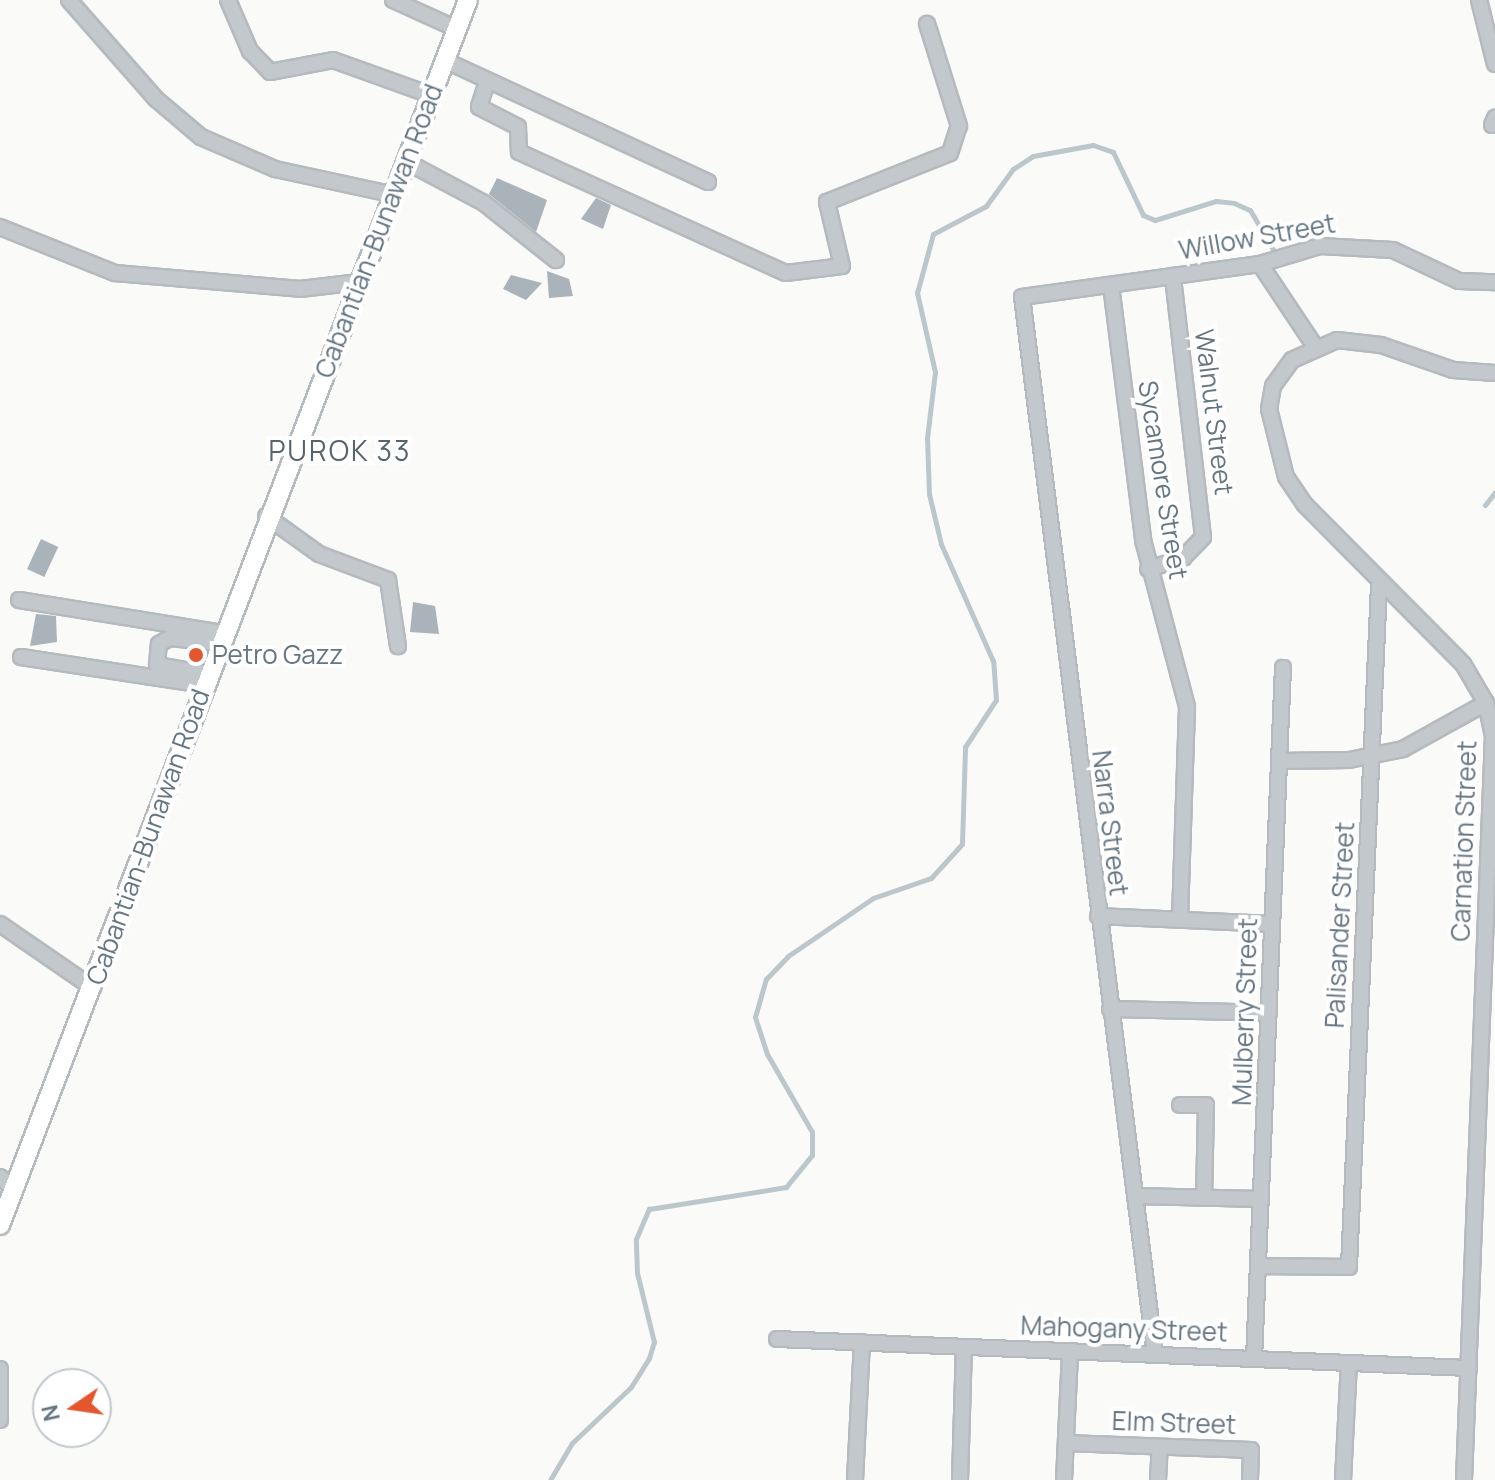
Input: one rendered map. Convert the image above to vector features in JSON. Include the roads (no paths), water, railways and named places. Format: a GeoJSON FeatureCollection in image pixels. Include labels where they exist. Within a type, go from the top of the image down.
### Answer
{"type":"FeatureCollection","features":[{"type":"Feature","properties":{"kind":"main road","name":"Cabantian-Bunawan Road"},"geometry":{"type":"LineString","coordinates":[[0,1225],[93,988],[266,516],[395,195],[468,0]]}},
{"type":"Feature","properties":{"kind":"street"},"geometry":{"type":"LineString","coordinates":[[69,0],[156,99],[201,137],[275,169],[395,195]]}},
{"type":"Feature","properties":{"kind":"street"},"geometry":{"type":"LineString","coordinates":[[228,0],[250,51],[270,72],[333,60],[431,95]]}},
{"type":"Feature","properties":{"kind":"street"},"geometry":{"type":"LineString","coordinates":[[393,0],[457,29]]}},
{"type":"Feature","properties":{"kind":"street"},"geometry":{"type":"LineString","coordinates":[[1479,0],[1495,64]]}},
{"type":"Feature","properties":{"kind":"street"},"geometry":{"type":"LineString","coordinates":[[1484,19],[1495,4]]}},
{"type":"Feature","properties":{"kind":"street"},"geometry":{"type":"LineString","coordinates":[[487,82],[479,107],[518,127],[519,152],[786,273],[842,266],[827,202],[950,153],[959,126],[927,24]]}},
{"type":"Feature","properties":{"kind":"street"},"geometry":{"type":"LineString","coordinates":[[444,60],[708,182]]}},
{"type":"Feature","properties":{"kind":"street"},"geometry":{"type":"LineString","coordinates":[[407,162],[484,203],[556,260]]}},
{"type":"Feature","properties":{"kind":"street"},"geometry":{"type":"LineString","coordinates":[[0,227],[115,273],[300,289],[360,282]]}},
{"type":"Feature","properties":{"kind":"street","name":"Willow Street"},"geometry":{"type":"LineString","coordinates":[[1022,297],[1260,264],[1320,246],[1359,245],[1393,250],[1459,281],[1495,282]]}},
{"type":"Feature","properties":{"kind":"street"},"geometry":{"type":"LineString","coordinates":[[1260,264],[1314,345],[1356,340],[1453,370],[1495,373]]}},
{"type":"Feature","properties":{"kind":"street","name":"Walnut Street"},"geometry":{"type":"LineString","coordinates":[[1148,569],[1183,558],[1203,537],[1173,276]]}},
{"type":"Feature","properties":{"kind":"street","name":"Sycamore Street"},"geometry":{"type":"LineString","coordinates":[[1111,285],[1148,569],[1187,707],[1180,920]]}},
{"type":"Feature","properties":{"kind":"street","name":"Narra Street"},"geometry":{"type":"LineString","coordinates":[[1022,297],[1155,1354]]}},
{"type":"Feature","properties":{"kind":"street","name":"Carnation Street"},"geometry":{"type":"LineString","coordinates":[[1314,345],[1292,360],[1273,386],[1273,440],[1305,505],[1379,585],[1449,648],[1486,703],[1494,736],[1489,985],[1464,1480]]}},
{"type":"Feature","properties":{"kind":"street"},"geometry":{"type":"LineString","coordinates":[[266,516],[319,554],[388,580],[398,646]]}},
{"type":"Feature","properties":{"kind":"street","name":"Palisander Street"},"geometry":{"type":"LineString","coordinates":[[1258,1266],[1349,1267],[1379,585]]}},
{"type":"Feature","properties":{"kind":"street"},"geometry":{"type":"LineString","coordinates":[[19,600],[220,638]]}},
{"type":"Feature","properties":{"kind":"street"},"geometry":{"type":"LineString","coordinates":[[205,680],[157,665],[159,644],[170,638],[220,638]]}},
{"type":"Feature","properties":{"kind":"street"},"geometry":{"type":"LineString","coordinates":[[21,657],[205,680]]}},
{"type":"Feature","properties":{"kind":"street","name":"Mulberry Street"},"geometry":{"type":"LineString","coordinates":[[1254,1359],[1283,668]]}},
{"type":"Feature","properties":{"kind":"street"},"geometry":{"type":"LineString","coordinates":[[1279,761],[1372,757],[1428,739],[1486,703]]}},
{"type":"Feature","properties":{"kind":"street"},"geometry":{"type":"LineString","coordinates":[[1098,916],[1272,924]]}},
{"type":"Feature","properties":{"kind":"street"},"geometry":{"type":"LineString","coordinates":[[0,924],[93,988]]}},
{"type":"Feature","properties":{"kind":"street"},"geometry":{"type":"LineString","coordinates":[[1110,1009],[1269,1013]]}},
{"type":"Feature","properties":{"kind":"street"},"geometry":{"type":"LineString","coordinates":[[1180,1105],[1206,1105],[1204,1198]]}},
{"type":"Feature","properties":{"kind":"street"},"geometry":{"type":"LineString","coordinates":[[0,1177],[15,1190]]}},
{"type":"Feature","properties":{"kind":"street"},"geometry":{"type":"LineString","coordinates":[[1135,1196],[1261,1199]]}},
{"type":"Feature","properties":{"kind":"street","name":"Mahogany Street"},"geometry":{"type":"LineString","coordinates":[[777,1339],[1469,1368]]}},
{"type":"Feature","properties":{"kind":"street"},"geometry":{"type":"LineString","coordinates":[[855,1480],[862,1342]]}},
{"type":"Feature","properties":{"kind":"street"},"geometry":{"type":"LineString","coordinates":[[960,1480],[964,1347]]}},
{"type":"Feature","properties":{"kind":"street"},"geometry":{"type":"LineString","coordinates":[[1064,1480],[1070,1351]]}},
{"type":"Feature","properties":{"kind":"street"},"geometry":{"type":"LineString","coordinates":[[1343,1480],[1349,1363]]}},
{"type":"Feature","properties":{"kind":"street"},"geometry":{"type":"LineString","coordinates":[[0,1369],[0,1420]]}},
{"type":"Feature","properties":{"kind":"street","name":"Elm Street"},"geometry":{"type":"LineString","coordinates":[[1066,1443],[1251,1450],[1250,1480]]}},
{"type":"Feature","properties":{"kind":"street"},"geometry":{"type":"LineString","coordinates":[[1158,1480],[1160,1447]]}},
{"type":"Feature","properties":{"kind":"waterway"},"geometry":{"type":"LineString","coordinates":[[550,1480],[572,1443],[631,1387],[649,1358],[654,1342],[637,1273],[636,1239],[649,1209],[786,1187],[812,1155],[812,1132],[767,1054],[755,1017],[766,979],[788,956],[873,898],[931,878],[962,844],[965,747],[996,700],[993,661],[941,544],[929,494],[927,438],[935,372],[917,293],[933,234],[986,206],[1013,169],[1033,156],[1093,145],[1113,152],[1143,215],[1155,220],[1216,201],[1234,203],[1250,210],[1274,251]]}},
{"type":"Feature","properties":{"kind":"waterway"},"geometry":{"type":"LineString","coordinates":[[1485,505],[1495,492]]}},
{"type":"Feature","properties":{"kind":"place","name":"Petro Gazz"},"geometry":{"type":"Point","coordinates":[196,655]}},
{"type":"Feature","properties":{"kind":"district","name":"PUROK 33"},"geometry":{"type":"Point","coordinates":[340,450]}}]}
